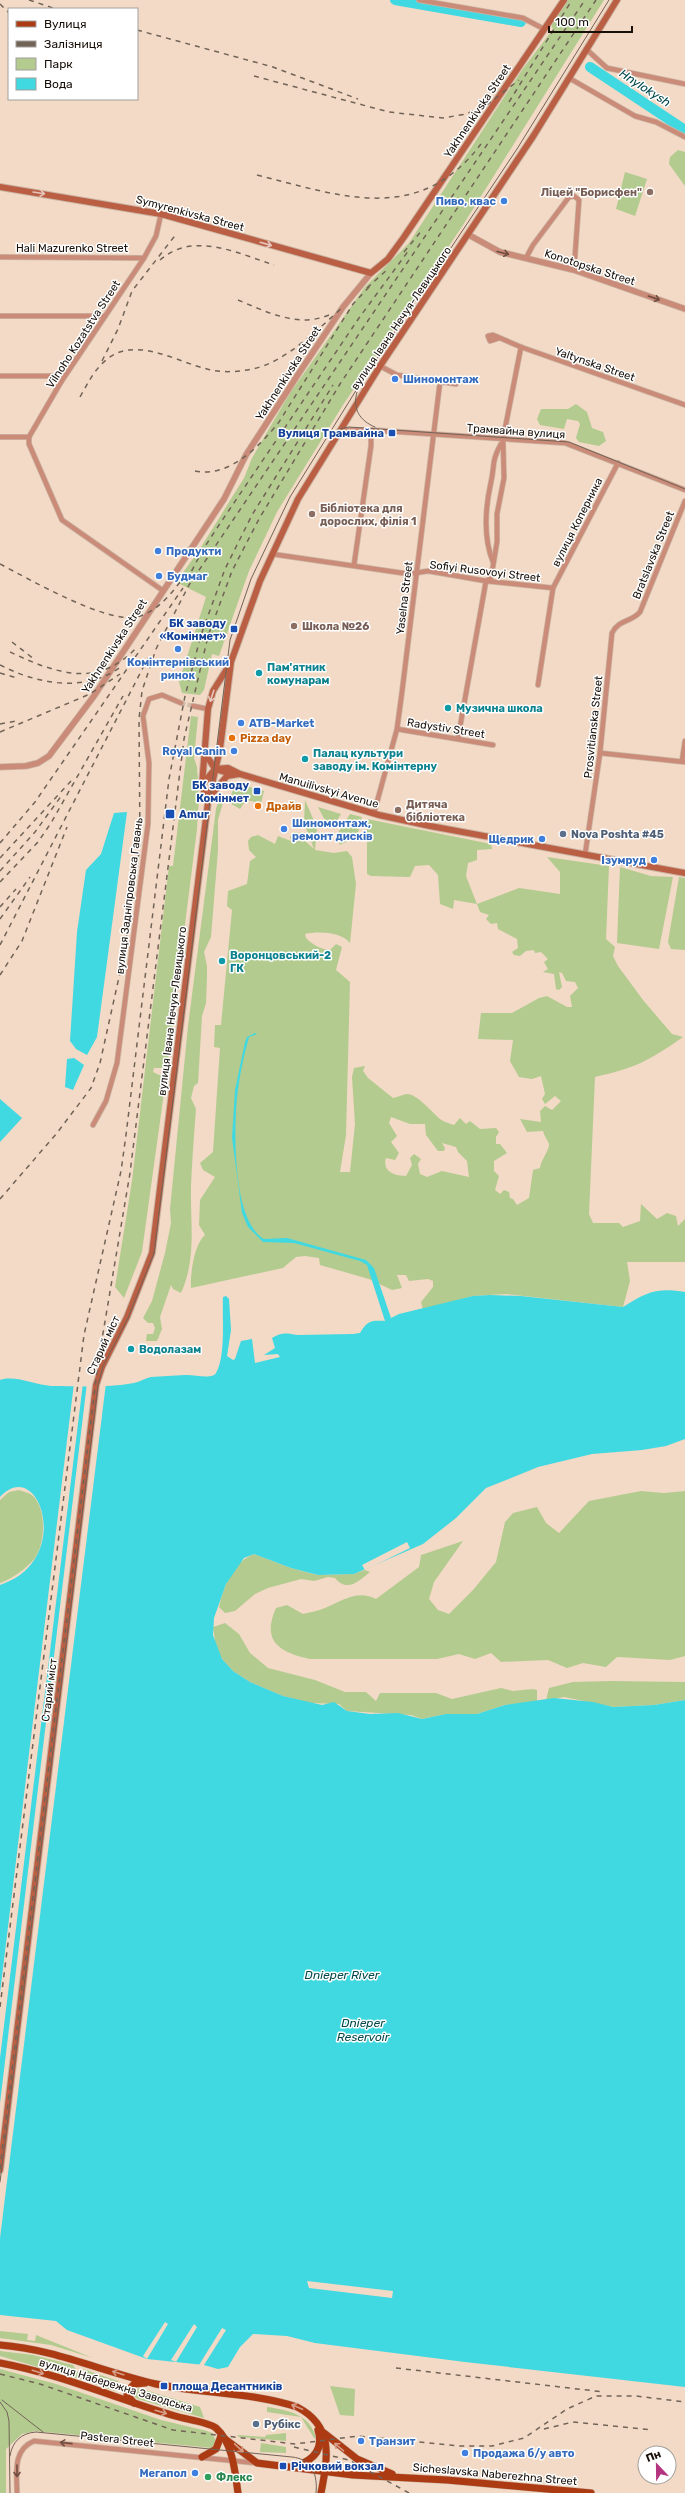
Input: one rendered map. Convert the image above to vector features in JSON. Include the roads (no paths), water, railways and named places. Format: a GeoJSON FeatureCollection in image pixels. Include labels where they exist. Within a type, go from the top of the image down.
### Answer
{"type":"FeatureCollection","features":[{"type":"Feature","properties":{"kind":"main road","name":"Yakhnenkivska Street"},"geometry":{"type":"LineString","coordinates":[[371,273],[388,259],[400,243],[564,0]]}},
{"type":"Feature","properties":{"kind":"main road","name":"вулиця Івана Нечуя-Левицького"},"geometry":{"type":"LineString","coordinates":[[208,802],[202,785],[208,709],[215,688],[231,662],[272,554],[309,477],[380,366],[469,235],[617,0]]}},
{"type":"Feature","properties":{"kind":"main road","name":"Symyrenkivska Street"},"geometry":{"type":"LineString","coordinates":[[0,187],[161,214],[371,273]]}},
{"type":"Feature","properties":{"kind":"main road","name":"вулиця Івана Нечуя-Левицького"},"geometry":{"type":"LineString","coordinates":[[157,1223],[208,802],[220,750],[231,662]]}},
{"type":"Feature","properties":{"kind":"main road"},"geometry":{"type":"LineString","coordinates":[[202,785],[215,769],[228,768],[220,750]]}},
{"type":"Feature","properties":{"kind":"main road"},"geometry":{"type":"LineString","coordinates":[[205,751],[215,769],[223,773],[237,774]]}},
{"type":"Feature","properties":{"kind":"main road","name":"Manuilivskyi Avenue"},"geometry":{"type":"LineString","coordinates":[[228,768],[237,774],[374,813],[430,826],[685,873]]}},
{"type":"Feature","properties":{"kind":"main road"},"geometry":{"type":"LineString","coordinates":[[208,802],[222,780],[237,774]]}},
{"type":"Feature","properties":{"kind":"main road","name":"Старий міст"},"geometry":{"type":"LineString","coordinates":[[0,2170],[96,1385],[102,1367],[127,1317],[148,1267],[157,1223]]}},
{"type":"Feature","properties":{"kind":"main road","name":"вулиця Набережна Заводська"},"geometry":{"type":"LineString","coordinates":[[0,2345],[21,2346],[57,2354],[155,2384],[289,2404],[314,2418]]}},
{"type":"Feature","properties":{"kind":"main road","name":"вулиця Набережна Заводська"},"geometry":{"type":"LineString","coordinates":[[0,2363],[34,2371],[137,2405],[214,2426],[221,2436],[257,2463]]}},
{"type":"Feature","properties":{"kind":"main road"},"geometry":{"type":"LineString","coordinates":[[137,2405],[127,2395],[130,2387],[138,2383],[155,2384]]}},
{"type":"Feature","properties":{"kind":"main road"},"geometry":{"type":"LineString","coordinates":[[314,2418],[324,2433],[325,2472],[321,2493]]}},
{"type":"Feature","properties":{"kind":"main road"},"geometry":{"type":"LineString","coordinates":[[294,2467],[307,2462],[318,2452],[320,2435],[314,2418]]}},
{"type":"Feature","properties":{"kind":"main road","name":"Sicheslavska Naberezhna Street"},"geometry":{"type":"LineString","coordinates":[[324,2433],[357,2459],[398,2476]]}},
{"type":"Feature","properties":{"kind":"main road"},"geometry":{"type":"LineString","coordinates":[[202,2457],[216,2449],[221,2441],[221,2436]]}},
{"type":"Feature","properties":{"kind":"main road"},"geometry":{"type":"LineString","coordinates":[[221,2436],[233,2460],[238,2493]]}},
{"type":"Feature","properties":{"kind":"main road","name":"Sicheslavska Naberezhna Street"},"geometry":{"type":"LineString","coordinates":[[257,2463],[325,2472],[398,2476],[591,2493]]}},
{"type":"Feature","properties":{"kind":"street"},"geometry":{"type":"LineString","coordinates":[[419,0],[523,18],[544,29]]}},
{"type":"Feature","properties":{"kind":"street"},"geometry":{"type":"LineString","coordinates":[[586,49],[607,68],[685,84]]}},
{"type":"Feature","properties":{"kind":"street"},"geometry":{"type":"LineString","coordinates":[[569,78],[635,116],[656,122],[685,136]]}},
{"type":"Feature","properties":{"kind":"street"},"geometry":{"type":"LineString","coordinates":[[526,258],[533,245],[569,197],[574,196],[579,200],[574,270]]}},
{"type":"Feature","properties":{"kind":"street","name":"Vilnoho Kozatstva Street"},"geometry":{"type":"LineString","coordinates":[[29,437],[62,382],[144,258],[156,236],[161,214]]}},
{"type":"Feature","properties":{"kind":"street","name":"Konotopska Street"},"geometry":{"type":"LineString","coordinates":[[469,235],[493,250],[574,270],[685,309]]}},
{"type":"Feature","properties":{"kind":"street","name":"Hali Mazurenko Street"},"geometry":{"type":"LineString","coordinates":[[0,256],[144,258]]}},
{"type":"Feature","properties":{"kind":"street","name":"Yakhnenkivska Street"},"geometry":{"type":"LineString","coordinates":[[0,766],[26,766],[38,763],[49,756],[94,696],[162,590],[224,499],[246,456],[299,373],[344,307],[371,273]]}},
{"type":"Feature","properties":{"kind":"street"},"geometry":{"type":"LineString","coordinates":[[0,316],[105,316]]}},
{"type":"Feature","properties":{"kind":"street","name":"Yaltynska Street"},"geometry":{"type":"LineString","coordinates":[[499,338],[685,405]]}},
{"type":"Feature","properties":{"kind":"street"},"geometry":{"type":"LineString","coordinates":[[458,738],[486,581],[491,578],[497,514],[504,478],[503,440],[521,347]]}},
{"type":"Feature","properties":{"kind":"street"},"geometry":{"type":"LineString","coordinates":[[380,366],[397,375],[456,384]]}},
{"type":"Feature","properties":{"kind":"street"},"geometry":{"type":"LineString","coordinates":[[0,376],[53,376],[62,382]]}},
{"type":"Feature","properties":{"kind":"street","name":"Yaselna Street"},"geometry":{"type":"LineString","coordinates":[[374,813],[397,729],[440,382]]}},
{"type":"Feature","properties":{"kind":"street","name":"Трамвайна вулиця"},"geometry":{"type":"LineString","coordinates":[[338,431],[346,429],[371,430],[565,443],[618,462],[685,490]]}},
{"type":"Feature","properties":{"kind":"street"},"geometry":{"type":"LineString","coordinates":[[354,565],[371,446],[371,430]]}},
{"type":"Feature","properties":{"kind":"street"},"geometry":{"type":"LineString","coordinates":[[0,437],[29,437],[29,444],[62,520],[162,590]]}},
{"type":"Feature","properties":{"kind":"street"},"geometry":{"type":"LineString","coordinates":[[493,564],[488,551],[486,517],[492,480],[493,460],[503,440]]}},
{"type":"Feature","properties":{"kind":"street","name":"вулиця Коперника"},"geometry":{"type":"LineString","coordinates":[[538,685],[553,588],[618,462]]}},
{"type":"Feature","properties":{"kind":"street","name":"Bratslavska Street"},"geometry":{"type":"LineString","coordinates":[[638,615],[685,501]]}},
{"type":"Feature","properties":{"kind":"street","name":"Sofiyi Rusovoyi Street"},"geometry":{"type":"LineString","coordinates":[[272,554],[409,574],[428,571],[486,581],[553,588]]}},
{"type":"Feature","properties":{"kind":"street","name":"Prosvitianska Street"},"geometry":{"type":"LineString","coordinates":[[585,855],[600,753],[612,633],[619,623],[638,615]]}},
{"type":"Feature","properties":{"kind":"street","name":"вулиця Задніпровська Гавань"},"geometry":{"type":"LineString","coordinates":[[93,1125],[106,1101],[117,1063],[148,824],[148,763],[144,731],[145,707],[149,699],[162,695],[181,703]]}},
{"type":"Feature","properties":{"kind":"street"},"geometry":{"type":"LineString","coordinates":[[193,706],[208,709]]}},
{"type":"Feature","properties":{"kind":"street","name":"Radystiv Street"},"geometry":{"type":"LineString","coordinates":[[397,729],[493,745]]}},
{"type":"Feature","properties":{"kind":"street"},"geometry":{"type":"LineString","coordinates":[[600,753],[684,762],[685,740]]}},
{"type":"Feature","properties":{"kind":"street","name":"Pastera Street"},"geometry":{"type":"LineString","coordinates":[[18,2493],[18,2457],[27,2444],[34,2441],[257,2463]]}},
{"type":"Feature","properties":{"kind":"water"},"geometry":{"type":"Polygon","coordinates":[[[127,812],[97,1037],[87,1055],[76,1049],[70,1041],[77,932],[86,870],[101,854],[114,813],[127,812]]]}},
{"type":"Feature","properties":{"kind":"water","name":"Dnieper Reservoir"},"geometry":{"type":"Polygon","coordinates":[[[255,1033],[257,1034],[249,1037],[241,1069],[235,1131],[237,1174],[246,1214],[254,1229],[264,1239],[287,1238],[366,1260],[374,1268],[391,1318],[399,1314],[473,1296],[521,1296],[623,1307],[652,1292],[667,1290],[685,1292],[685,1439],[666,1446],[642,1450],[592,1454],[538,1467],[486,1488],[456,1518],[423,1544],[354,1574],[318,1575],[291,1568],[254,1554],[244,1558],[226,1584],[214,1618],[213,1635],[222,1659],[233,1671],[250,1682],[283,1696],[322,1705],[334,1702],[347,1711],[370,1714],[398,1713],[422,1719],[446,1714],[477,1714],[505,1705],[554,1698],[593,1702],[613,1707],[654,1705],[685,1700],[685,2387],[315,2343],[287,2336],[253,2334],[240,2347],[228,2367],[218,2369],[204,2365],[147,2359],[67,2330],[56,2321],[0,2315],[0,1585],[23,1573],[37,1555],[43,1535],[43,1516],[37,1500],[27,1489],[14,1487],[0,1497],[0,1380],[19,1379],[51,1386],[103,1386],[124,1385],[151,1377],[214,1375],[219,1366],[221,1357],[223,1336],[223,1297],[226,1296],[229,1299],[231,1330],[227,1356],[233,1360],[235,1359],[241,1341],[252,1339],[255,1363],[280,1357],[278,1354],[264,1355],[275,1348],[272,1338],[278,1335],[353,1334],[360,1333],[370,1322],[385,1321],[367,1265],[360,1261],[294,1243],[263,1242],[248,1227],[242,1213],[232,1138],[235,1090],[245,1042],[247,1037],[255,1033]]]}},
{"type":"Feature","properties":{"kind":"water"},"geometry":{"type":"Polygon","coordinates":[[[74,1058],[84,1065],[73,1090],[65,1087],[67,1059],[74,1058]]]}},
{"type":"Feature","properties":{"kind":"water"},"geometry":{"type":"Polygon","coordinates":[[[0,1099],[22,1118],[0,1142],[0,1099]]]}},
{"type":"Feature","properties":{"kind":"waterway","name":"Hnylokysh"},"geometry":{"type":"LineString","coordinates":[[395,0],[521,22]]}},
{"type":"Feature","properties":{"kind":"waterway","name":"Hnylokysh"},"geometry":{"type":"LineString","coordinates":[[590,67],[685,130]]}},
{"type":"Feature","properties":{"kind":"tunnel"},"geometry":{"type":"LineString","coordinates":[[181,703],[193,706]]}},
{"type":"Feature","properties":{"kind":"tram line"},"geometry":{"type":"LineString","coordinates":[[0,2182],[98,1385],[103,1366],[128,1318],[154,1253],[230,640],[251,579],[290,497],[360,384],[517,149],[609,0]]}},
{"type":"Feature","properties":{"kind":"tram line"},"geometry":{"type":"LineString","coordinates":[[357,392],[356,404],[358,414],[361,418],[375,427]]}},
{"type":"Feature","properties":{"kind":"tram line"},"geometry":{"type":"LineString","coordinates":[[330,434],[340,429],[349,427],[569,442],[685,489]]}},
{"type":"Feature","properties":{"kind":"tram line"},"geometry":{"type":"LineString","coordinates":[[2,2400],[43,2432]]}},
{"type":"Feature","properties":{"kind":"tram line"},"geometry":{"type":"LineString","coordinates":[[0,2402],[7,2412],[9,2421],[10,2493]]}},
{"type":"Feature","properties":{"kind":"tram line"},"geometry":{"type":"LineString","coordinates":[[10,2456],[13,2446],[18,2439],[26,2434],[36,2432],[292,2457],[299,2458],[312,2469],[315,2474],[316,2493]]}},
{"type":"Feature","properties":{"kind":"railway"},"geometry":{"type":"LineString","coordinates":[[29,0],[53,8]]}},
{"type":"Feature","properties":{"kind":"railway"},"geometry":{"type":"LineString","coordinates":[[509,102],[572,0]]}},
{"type":"Feature","properties":{"kind":"railway"},"geometry":{"type":"LineString","coordinates":[[0,1199],[57,1133],[91,1088],[100,1063],[123,959],[140,846],[139,719],[142,691],[156,649],[189,585],[585,0]]}},
{"type":"Feature","properties":{"kind":"railway"},"geometry":{"type":"LineString","coordinates":[[0,2169],[98,1363],[130,1173],[184,739],[208,636],[232,571],[259,519],[340,384],[596,0]]}},
{"type":"Feature","properties":{"kind":"railway"},"geometry":{"type":"LineString","coordinates":[[0,4],[8,12]]}},
{"type":"Feature","properties":{"kind":"railway"},"geometry":{"type":"LineString","coordinates":[[138,30],[273,67],[358,99]]}},
{"type":"Feature","properties":{"kind":"railway"},"geometry":{"type":"LineString","coordinates":[[254,76],[389,112],[443,118],[466,114],[488,104],[519,80]]}},
{"type":"Feature","properties":{"kind":"railway"},"geometry":{"type":"LineString","coordinates":[[257,175],[319,191],[348,196],[377,198],[405,195],[432,186],[457,170],[481,144]]}},
{"type":"Feature","properties":{"kind":"railway"},"geometry":{"type":"LineString","coordinates":[[404,252],[423,229]]}},
{"type":"Feature","properties":{"kind":"railway"},"geometry":{"type":"LineString","coordinates":[[102,361],[118,329],[132,291],[177,233]]}},
{"type":"Feature","properties":{"kind":"railway"},"geometry":{"type":"LineString","coordinates":[[160,260],[173,251],[187,247],[201,246],[230,250],[274,265]]}},
{"type":"Feature","properties":{"kind":"railway"},"geometry":{"type":"LineString","coordinates":[[187,580],[202,551],[219,525],[359,318],[409,250]]}},
{"type":"Feature","properties":{"kind":"railway"},"geometry":{"type":"LineString","coordinates":[[367,288],[389,268]]}},
{"type":"Feature","properties":{"kind":"railway"},"geometry":{"type":"LineString","coordinates":[[195,471],[208,472],[220,470],[231,465],[253,450],[271,432],[279,422],[353,304],[370,286]]}},
{"type":"Feature","properties":{"kind":"railway"},"geometry":{"type":"LineString","coordinates":[[238,300],[272,314],[296,319],[307,320],[331,314]]}},
{"type":"Feature","properties":{"kind":"railway"},"geometry":{"type":"LineString","coordinates":[[80,397],[98,368],[106,360],[117,353],[130,350],[143,350],[156,352],[195,366],[218,371],[230,372],[252,369],[277,360],[301,344],[343,307]]}},
{"type":"Feature","properties":{"kind":"railway"},"geometry":{"type":"LineString","coordinates":[[0,2007],[84,1335],[121,1171],[169,779],[185,696],[201,635],[225,569],[252,515],[333,385]]}},
{"type":"Feature","properties":{"kind":"railway"},"geometry":{"type":"LineString","coordinates":[[0,564],[68,599],[107,614],[124,617],[137,617],[160,605],[188,571]]}},
{"type":"Feature","properties":{"kind":"railway"},"geometry":{"type":"LineString","coordinates":[[0,843],[35,802],[183,588]]}},
{"type":"Feature","properties":{"kind":"railway"},"geometry":{"type":"LineString","coordinates":[[12,642],[34,659]]}},
{"type":"Feature","properties":{"kind":"railway"},"geometry":{"type":"LineString","coordinates":[[10,652],[42,666],[58,671],[90,673],[106,669],[121,661],[136,648]]}},
{"type":"Feature","properties":{"kind":"railway"},"geometry":{"type":"LineString","coordinates":[[0,945],[148,658]]}},
{"type":"Feature","properties":{"kind":"railway"},"geometry":{"type":"LineString","coordinates":[[0,665],[14,672],[30,677],[62,683],[78,683],[94,680],[109,674],[123,665]]}},
{"type":"Feature","properties":{"kind":"railway"},"geometry":{"type":"LineString","coordinates":[[0,673],[17,678]]}},
{"type":"Feature","properties":{"kind":"railway"},"geometry":{"type":"LineString","coordinates":[[0,732],[90,694],[120,674]]}},
{"type":"Feature","properties":{"kind":"railway"},"geometry":{"type":"LineString","coordinates":[[0,882],[38,842],[51,823],[123,696]]}},
{"type":"Feature","properties":{"kind":"railway"},"geometry":{"type":"LineString","coordinates":[[0,724],[16,721]]}},
{"type":"Feature","properties":{"kind":"railway"},"geometry":{"type":"LineString","coordinates":[[0,858],[71,781]]}},
{"type":"Feature","properties":{"kind":"railway"},"geometry":{"type":"LineString","coordinates":[[0,871],[35,832],[62,795]]}},
{"type":"Feature","properties":{"kind":"railway"},"geometry":{"type":"LineString","coordinates":[[0,975],[22,941],[67,827]]}},
{"type":"Feature","properties":{"kind":"railway"},"geometry":{"type":"LineString","coordinates":[[0,919],[30,877]]}},
{"type":"Feature","properties":{"kind":"railway"},"geometry":{"type":"LineString","coordinates":[[0,907],[16,889]]}},
{"type":"Feature","properties":{"kind":"railway"},"geometry":{"type":"LineString","coordinates":[[396,2368],[604,2392]]}},
{"type":"Feature","properties":{"kind":"railway"},"geometry":{"type":"LineString","coordinates":[[0,2374],[40,2384],[173,2430],[295,2444],[358,2436],[460,2446],[492,2446],[524,2438],[567,2409],[596,2396],[636,2396],[685,2402]]}},
{"type":"Feature","properties":{"kind":"railway"},"geometry":{"type":"LineString","coordinates":[[544,2429],[573,2422],[652,2430]]}},
{"type":"Feature","properties":{"kind":"railway"},"geometry":{"type":"LineString","coordinates":[[294,2447],[349,2460],[409,2493]]}},
{"type":"Feature","properties":{"kind":"place","name":"Ліцей \"Борисфен\""},"geometry":{"type":"Point","coordinates":[650,192]}},
{"type":"Feature","properties":{"kind":"place","name":"Пиво, квас"},"geometry":{"type":"Point","coordinates":[504,201]}},
{"type":"Feature","properties":{"kind":"place","name":"Шиномонтаж"},"geometry":{"type":"Point","coordinates":[395,379]}},
{"type":"Feature","properties":{"kind":"place","name":"Вулиця Трамвайна"},"geometry":{"type":"Point","coordinates":[392,433]}},
{"type":"Feature","properties":{"kind":"place","name":"Бiблiотека для дорослих, фiлiя 1"},"geometry":{"type":"Point","coordinates":[312,514]}},
{"type":"Feature","properties":{"kind":"place","name":"Продукти"},"geometry":{"type":"Point","coordinates":[158,551]}},
{"type":"Feature","properties":{"kind":"place","name":"Будмаг"},"geometry":{"type":"Point","coordinates":[159,576]}},
{"type":"Feature","properties":{"kind":"place","name":"Школа №26"},"geometry":{"type":"Point","coordinates":[294,626]}},
{"type":"Feature","properties":{"kind":"place","name":"БК заводу «Комінмет»"},"geometry":{"type":"Point","coordinates":[234,629]}},
{"type":"Feature","properties":{"kind":"place","name":"Комінтернівський ринок"},"geometry":{"type":"Point","coordinates":[178,649]}},
{"type":"Feature","properties":{"kind":"place","name":"Пам'ятник комунарам"},"geometry":{"type":"Point","coordinates":[259,673]}},
{"type":"Feature","properties":{"kind":"place","name":"Музична школа"},"geometry":{"type":"Point","coordinates":[448,708]}},
{"type":"Feature","properties":{"kind":"place","name":"ATB-Market"},"geometry":{"type":"Point","coordinates":[241,723]}},
{"type":"Feature","properties":{"kind":"place","name":"Pizza day"},"geometry":{"type":"Point","coordinates":[232,738]}},
{"type":"Feature","properties":{"kind":"place","name":"Royal Canin"},"geometry":{"type":"Point","coordinates":[234,751]}},
{"type":"Feature","properties":{"kind":"place","name":"Палац культури заводу ім. Комінтерну"},"geometry":{"type":"Point","coordinates":[305,759]}},
{"type":"Feature","properties":{"kind":"place","name":"БК заводу Комінмет"},"geometry":{"type":"Point","coordinates":[257,791]}},
{"type":"Feature","properties":{"kind":"place","name":"Драйв"},"geometry":{"type":"Point","coordinates":[258,806]}},
{"type":"Feature","properties":{"kind":"place","name":"Дитяча бібліотека"},"geometry":{"type":"Point","coordinates":[398,810]}},
{"type":"Feature","properties":{"kind":"place","name":"Amur"},"geometry":{"type":"Point","coordinates":[170,814]}},
{"type":"Feature","properties":{"kind":"place","name":"Шиномонтаж, ремонт дисків"},"geometry":{"type":"Point","coordinates":[284,829]}},
{"type":"Feature","properties":{"kind":"place","name":"Nova Poshta #45"},"geometry":{"type":"Point","coordinates":[563,834]}},
{"type":"Feature","properties":{"kind":"place","name":"Щедрик"},"geometry":{"type":"Point","coordinates":[542,839]}},
{"type":"Feature","properties":{"kind":"place","name":"Ізумруд"},"geometry":{"type":"Point","coordinates":[654,860]}},
{"type":"Feature","properties":{"kind":"place","name":"Воронцовський-2 ГК"},"geometry":{"type":"Point","coordinates":[222,961]}},
{"type":"Feature","properties":{"kind":"place","name":"Водолазам"},"geometry":{"type":"Point","coordinates":[131,1349]}},
{"type":"Feature","properties":{"kind":"place","name":"площа Десантників"},"geometry":{"type":"Point","coordinates":[164,2386]}},
{"type":"Feature","properties":{"kind":"place","name":"Рубікс"},"geometry":{"type":"Point","coordinates":[256,2424]}},
{"type":"Feature","properties":{"kind":"place","name":"Транзит"},"geometry":{"type":"Point","coordinates":[361,2441]}},
{"type":"Feature","properties":{"kind":"place","name":"Продажа б/у авто"},"geometry":{"type":"Point","coordinates":[465,2453]}},
{"type":"Feature","properties":{"kind":"place","name":"Річковий вокзал"},"geometry":{"type":"Point","coordinates":[283,2466]}},
{"type":"Feature","properties":{"kind":"place","name":"Мегапол"},"geometry":{"type":"Point","coordinates":[195,2473]}},
{"type":"Feature","properties":{"kind":"place","name":"Флекс"},"geometry":{"type":"Point","coordinates":[208,2477]}},
{"type":"Feature","properties":{"kind":"water label","name":"Dnieper River"},"geometry":{"type":"Point","coordinates":[342,1975]}}]}
